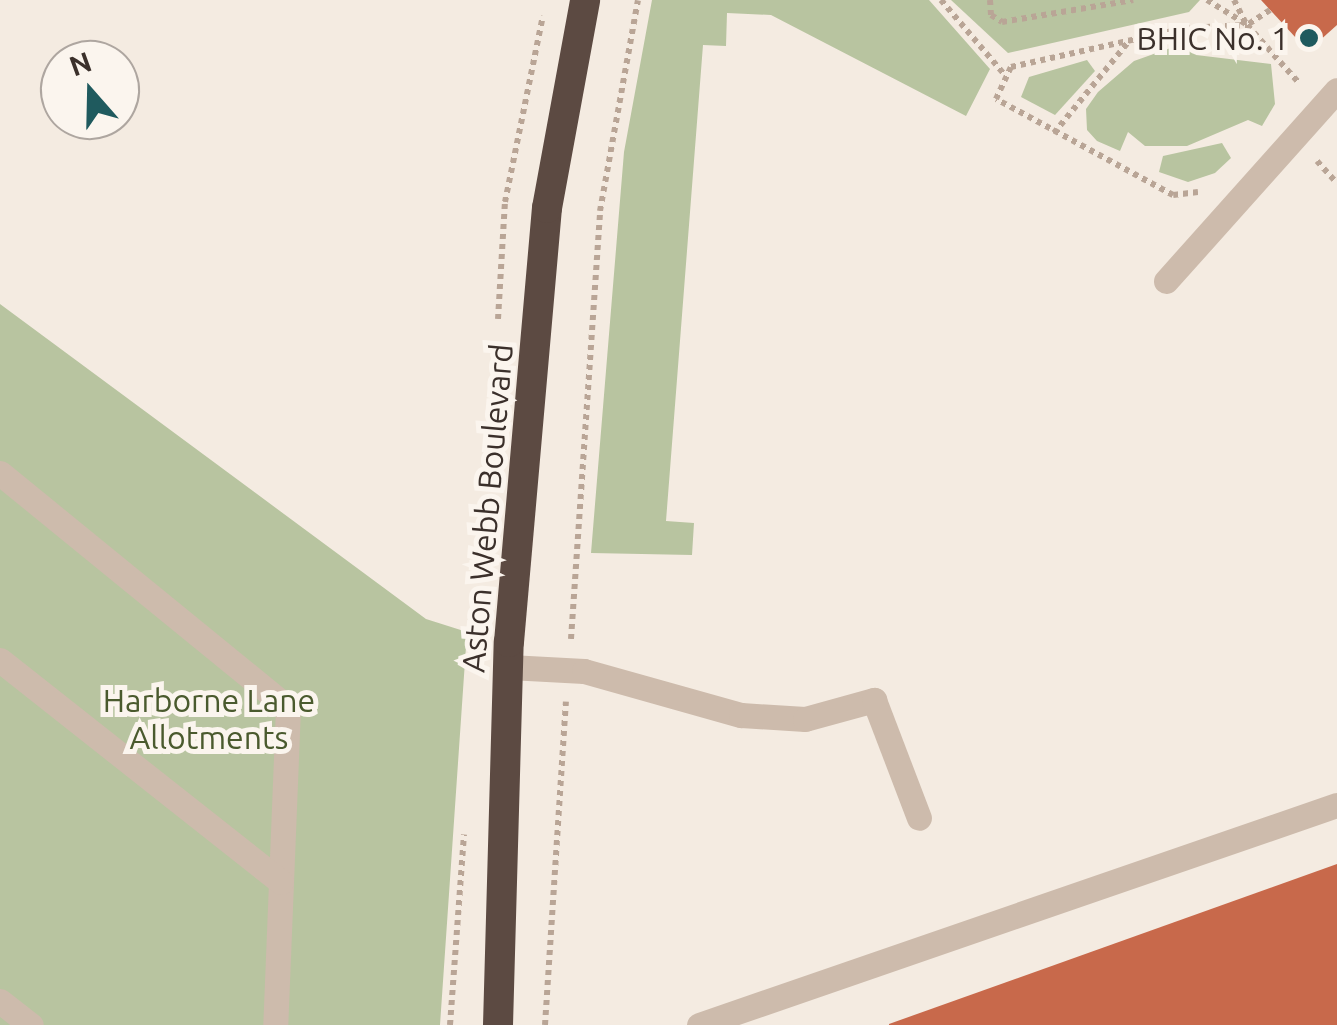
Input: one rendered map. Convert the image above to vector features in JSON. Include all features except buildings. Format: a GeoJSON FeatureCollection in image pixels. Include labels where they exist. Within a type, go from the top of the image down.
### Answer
{"type":"FeatureCollection","features":[{"type":"Feature","properties":{"kind":"highway","name":"Aston Webb Boulevard"},"geometry":{"type":"LineString","coordinates":[[498,1025],[509,667],[547,208],[585,0]]}},
{"type":"Feature","properties":{"kind":"lane"},"geometry":{"type":"LineString","coordinates":[[1166,281],[1337,90]]}},
{"type":"Feature","properties":{"kind":"lane"},"geometry":{"type":"LineString","coordinates":[[0,473],[288,708],[275,1025]]}},
{"type":"Feature","properties":{"kind":"lane"},"geometry":{"type":"LineString","coordinates":[[0,660],[281,882]]}},
{"type":"Feature","properties":{"kind":"lane"},"geometry":{"type":"LineString","coordinates":[[509,667],[568,668],[741,714],[805,719],[874,700],[919,818]]}},
{"type":"Feature","properties":{"kind":"lane"},"geometry":{"type":"LineString","coordinates":[[699,1025],[1337,804]]}},
{"type":"Feature","properties":{"kind":"lane"},"geometry":{"type":"LineString","coordinates":[[0,1001],[31,1025]]}},
{"type":"Feature","properties":{"kind":"path"},"geometry":{"type":"LineString","coordinates":[[545,1025],[600,211],[638,0]]}},
{"type":"Feature","properties":{"kind":"path"},"geometry":{"type":"LineString","coordinates":[[942,0],[1004,74]]}},
{"type":"Feature","properties":{"kind":"path"},"geometry":{"type":"LineString","coordinates":[[990,0],[991,15],[1002,22],[1132,0]]}},
{"type":"Feature","properties":{"kind":"path"},"geometry":{"type":"LineString","coordinates":[[1207,0],[1247,25]]}},
{"type":"Feature","properties":{"kind":"path"},"geometry":{"type":"LineString","coordinates":[[1234,0],[1247,25],[1304,88],[1290,102]]}},
{"type":"Feature","properties":{"kind":"path"},"geometry":{"type":"LineString","coordinates":[[1004,74],[1131,40],[1247,25],[1270,10]]}},
{"type":"Feature","properties":{"kind":"path"},"geometry":{"type":"LineString","coordinates":[[1054,133],[1131,40]]}},
{"type":"Feature","properties":{"kind":"path"},"geometry":{"type":"LineString","coordinates":[[1004,74],[996,99],[1054,133],[1173,195],[1209,188]]}},
{"type":"Feature","properties":{"kind":"path"},"geometry":{"type":"LineString","coordinates":[[1326,146],[1316,159],[1337,184]]}},
{"type":"Feature","properties":{"kind":"green space"},"geometry":{"type":"Polygon","coordinates":[[[652,0],[929,0],[990,69],[966,116],[771,15],[727,13],[726,46],[703,45],[666,521],[694,523],[692,555],[591,553],[624,152],[652,0]]]}},
{"type":"Feature","properties":{"kind":"green space"},"geometry":{"type":"Polygon","coordinates":[[[951,0],[1200,0],[1189,12],[1008,53],[951,0]]]}},
{"type":"Feature","properties":{"kind":"green space"},"geometry":{"type":"Polygon","coordinates":[[[1193,40],[1196,55],[1271,64],[1275,104],[1262,126],[1248,120],[1187,146],[1145,146],[1128,132],[1120,151],[1097,141],[1087,130],[1086,109],[1098,92],[1134,61],[1193,40]]]}},
{"type":"Feature","properties":{"kind":"green space"},"geometry":{"type":"Polygon","coordinates":[[[1087,60],[1095,71],[1055,115],[1021,97],[1029,77],[1087,60]]]}},
{"type":"Feature","properties":{"kind":"green space"},"geometry":{"type":"Polygon","coordinates":[[[1222,143],[1231,158],[1215,173],[1188,182],[1159,172],[1163,156],[1222,143]]]}},
{"type":"Feature","properties":{"kind":"green space","name":"Harborne Lane Allotments"},"geometry":{"type":"Polygon","coordinates":[[[0,304],[426,619],[467,632],[440,1025],[0,1025],[0,304]]]}},
{"type":"Feature","properties":{"kind":"place","name":"BHIC No. 1"},"geometry":{"type":"Point","coordinates":[1309,38]}}]}
